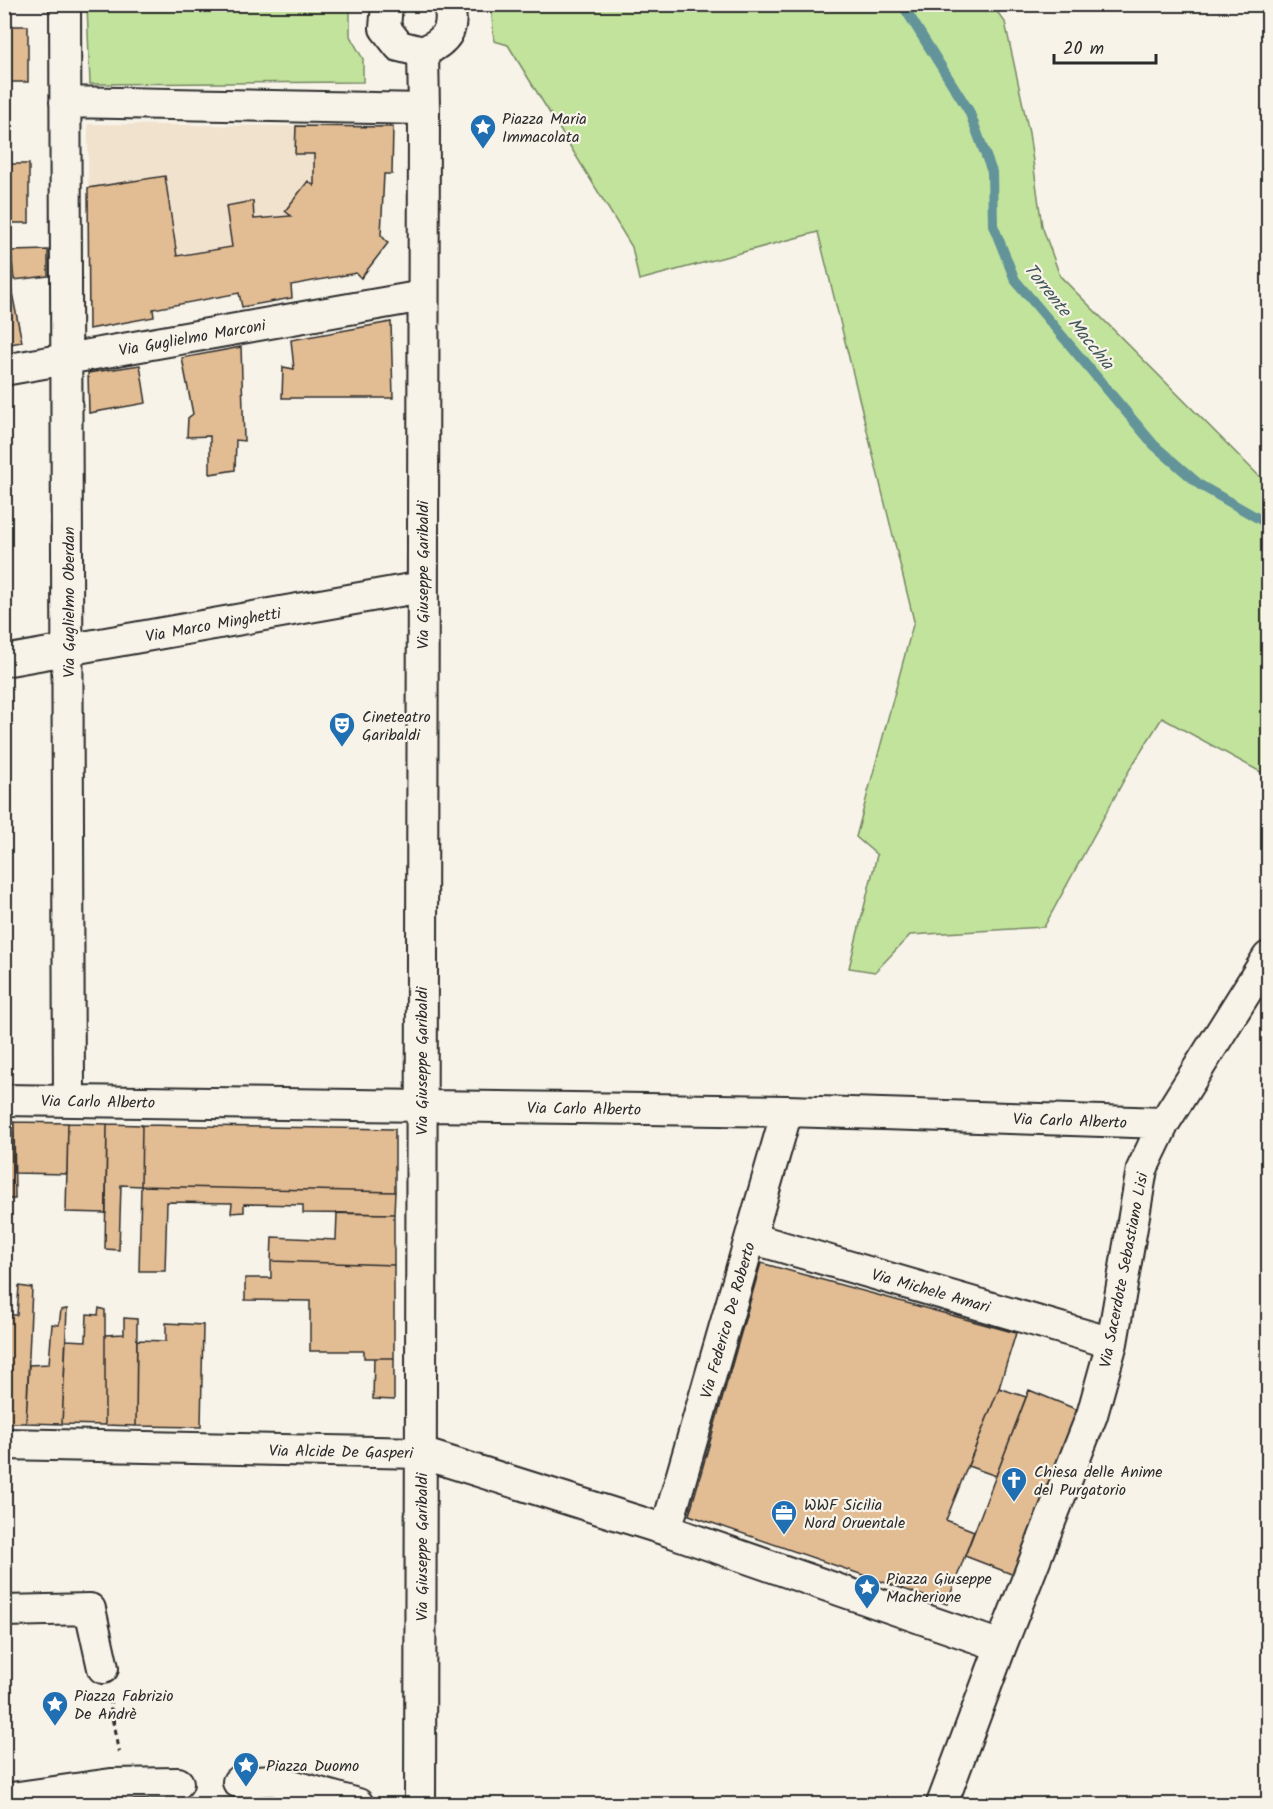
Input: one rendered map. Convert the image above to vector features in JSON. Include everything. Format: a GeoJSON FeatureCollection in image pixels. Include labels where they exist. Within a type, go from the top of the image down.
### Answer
{"type":"FeatureCollection","features":[{"type":"Feature","properties":{"kind":"street","name":"Via Guglielmo Oberdan"},"geometry":{"type":"LineString","coordinates":[[65,4],[69,1101]]}},
{"type":"Feature","properties":{"kind":"street"},"geometry":{"type":"LineString","coordinates":[[387,4],[386,28],[399,46],[423,52],[441,43],[451,26],[449,4]]}},
{"type":"Feature","properties":{"kind":"street","name":"Via Giuseppe Garibaldi"},"geometry":{"type":"LineString","coordinates":[[420,1804],[423,52]]}},
{"type":"Feature","properties":{"kind":"street"},"geometry":{"type":"LineString","coordinates":[[65,102],[424,109]]}},
{"type":"Feature","properties":{"kind":"street","name":"Via Guglielmo Marconi"},"geometry":{"type":"LineString","coordinates":[[4,370],[379,304],[423,307]]}},
{"type":"Feature","properties":{"kind":"street","name":"Via Marco Minghetti"},"geometry":{"type":"LineString","coordinates":[[4,661],[422,587]]}},
{"type":"Feature","properties":{"kind":"street","name":"Via Sacerdote Sebastiano Lisi"},"geometry":{"type":"LineString","coordinates":[[942,1804],[1092,1415],[1112,1343],[1142,1169],[1164,1123],[1269,957]]}},
{"type":"Feature","properties":{"kind":"street","name":"Via Carlo Alberto"},"geometry":{"type":"LineString","coordinates":[[4,1100],[787,1111],[1164,1123]]}},
{"type":"Feature","properties":{"kind":"street","name":"Via Federico De Roberto"},"geometry":{"type":"LineString","coordinates":[[666,1530],[787,1111]]}},
{"type":"Feature","properties":{"kind":"street","name":"Via Michele Amari"},"geometry":{"type":"LineString","coordinates":[[751,1238],[1112,1343]]}},
{"type":"Feature","properties":{"kind":"street","name":"Via Alcide De Gasperi"},"geometry":{"type":"LineString","coordinates":[[4,1444],[421,1453],[666,1530],[1001,1646]]}},
{"type":"Feature","properties":{"kind":"street"},"geometry":{"type":"LineString","coordinates":[[4,1611],[90,1609],[103,1668]]}},
{"type":"Feature","properties":{"kind":"street"},"geometry":{"type":"LineString","coordinates":[[238,1782],[274,1780],[358,1804]]}},
{"type":"Feature","properties":{"kind":"street"},"geometry":{"type":"LineString","coordinates":[[6,1798],[123,1784],[178,1783]]}},
{"type":"Feature","properties":{"kind":"path"},"geometry":{"type":"LineString","coordinates":[[103,1668],[124,1775],[123,1784]]}},
{"type":"Feature","properties":{"kind":"shaded area"},"geometry":{"type":"Polygon","coordinates":[[[88,124],[393,127],[392,174],[384,175],[381,235],[388,243],[361,278],[356,273],[291,285],[292,298],[242,307],[239,293],[153,309],[154,317],[89,329],[88,124]]]}},
{"type":"Feature","properties":{"kind":"green space"},"geometry":{"type":"Polygon","coordinates":[[[87,5],[350,5],[350,36],[363,59],[363,82],[90,84],[87,5]]]}},
{"type":"Feature","properties":{"kind":"green space"},"geometry":{"type":"Polygon","coordinates":[[[491,5],[992,5],[1005,22],[1029,133],[1042,226],[1060,276],[1268,485],[1268,776],[1162,718],[1130,769],[1044,927],[910,935],[875,972],[849,968],[877,855],[856,837],[914,621],[818,232],[639,280],[632,247],[508,45],[494,41],[491,5]]]}},
{"type":"Feature","properties":{"kind":"building"},"geometry":{"type":"Polygon","coordinates":[[[4,26],[28,26],[28,82],[4,82],[4,26]]]}},
{"type":"Feature","properties":{"kind":"building"},"geometry":{"type":"Polygon","coordinates":[[[296,126],[393,127],[392,174],[384,174],[381,235],[388,243],[361,278],[356,273],[291,285],[292,298],[242,307],[239,293],[153,309],[154,317],[89,329],[88,188],[165,176],[177,256],[232,247],[226,206],[253,201],[254,219],[291,216],[285,211],[308,181],[314,186],[314,154],[295,154],[296,126]]]}},
{"type":"Feature","properties":{"kind":"building"},"geometry":{"type":"Polygon","coordinates":[[[4,164],[29,164],[29,223],[4,223],[4,164]]]}},
{"type":"Feature","properties":{"kind":"building"},"geometry":{"type":"Polygon","coordinates":[[[48,250],[48,276],[14,280],[11,251],[48,250]]]}},
{"type":"Feature","properties":{"kind":"building"},"geometry":{"type":"Polygon","coordinates":[[[11,288],[22,342],[4,345],[4,289],[11,288]]]}},
{"type":"Feature","properties":{"kind":"building"},"geometry":{"type":"Polygon","coordinates":[[[391,322],[393,398],[282,398],[283,367],[294,369],[291,340],[391,322]]]}},
{"type":"Feature","properties":{"kind":"building"},"geometry":{"type":"Polygon","coordinates":[[[241,347],[244,441],[236,440],[235,470],[210,474],[210,436],[187,437],[188,418],[193,414],[182,358],[241,347]]]}},
{"type":"Feature","properties":{"kind":"building"},"geometry":{"type":"Polygon","coordinates":[[[140,365],[146,403],[89,413],[88,373],[140,365]]]}},
{"type":"Feature","properties":{"kind":"building"},"geometry":{"type":"Polygon","coordinates":[[[4,1122],[14,1122],[15,1199],[4,1199],[4,1122]]]}},
{"type":"Feature","properties":{"kind":"building"},"geometry":{"type":"Polygon","coordinates":[[[14,1122],[68,1123],[67,1174],[13,1173],[14,1122]]]}},
{"type":"Feature","properties":{"kind":"building"},"geometry":{"type":"Polygon","coordinates":[[[68,1123],[107,1124],[106,1213],[66,1212],[68,1123]]]}},
{"type":"Feature","properties":{"kind":"building"},"geometry":{"type":"Polygon","coordinates":[[[107,1124],[142,1125],[141,1186],[121,1185],[119,1250],[105,1249],[107,1124]]]}},
{"type":"Feature","properties":{"kind":"building"},"geometry":{"type":"Polygon","coordinates":[[[142,1125],[395,1129],[395,1192],[141,1186],[142,1125]]]}},
{"type":"Feature","properties":{"kind":"building"},"geometry":{"type":"Polygon","coordinates":[[[141,1186],[395,1192],[394,1214],[303,1213],[303,1205],[244,1204],[244,1212],[231,1213],[232,1203],[167,1202],[165,1271],[139,1271],[141,1186]]]}},
{"type":"Feature","properties":{"kind":"building"},"geometry":{"type":"Polygon","coordinates":[[[337,1213],[394,1214],[394,1265],[271,1261],[272,1237],[336,1240],[337,1213]]]}},
{"type":"Feature","properties":{"kind":"building"},"geometry":{"type":"Polygon","coordinates":[[[271,1261],[394,1265],[394,1358],[364,1358],[364,1351],[310,1351],[310,1301],[245,1300],[245,1278],[271,1278],[271,1261]]]}},
{"type":"Feature","properties":{"kind":"building"},"geometry":{"type":"Polygon","coordinates":[[[761,1263],[1016,1333],[999,1388],[946,1520],[974,1531],[947,1604],[689,1515],[761,1263]]]}},
{"type":"Feature","properties":{"kind":"building"},"geometry":{"type":"Polygon","coordinates":[[[19,1286],[32,1288],[26,1423],[4,1423],[4,1315],[17,1315],[19,1286]]]}},
{"type":"Feature","properties":{"kind":"building"},"geometry":{"type":"Polygon","coordinates":[[[99,1308],[105,1310],[105,1425],[62,1424],[66,1340],[86,1341],[87,1314],[98,1315],[99,1308]]]}},
{"type":"Feature","properties":{"kind":"building"},"geometry":{"type":"Polygon","coordinates":[[[67,1309],[62,1424],[26,1423],[29,1365],[49,1364],[52,1324],[59,1325],[61,1310],[67,1309]]]}},
{"type":"Feature","properties":{"kind":"building"},"geometry":{"type":"Polygon","coordinates":[[[124,1318],[137,1319],[136,1426],[105,1425],[105,1335],[124,1334],[124,1318]]]}},
{"type":"Feature","properties":{"kind":"building"},"geometry":{"type":"Polygon","coordinates":[[[166,1323],[203,1325],[201,1427],[136,1426],[137,1340],[166,1341],[166,1323]]]}},
{"type":"Feature","properties":{"kind":"building"},"geometry":{"type":"Polygon","coordinates":[[[374,1358],[394,1358],[394,1400],[373,1399],[374,1358]]]}},
{"type":"Feature","properties":{"kind":"building"},"geometry":{"type":"Polygon","coordinates":[[[999,1388],[1026,1397],[996,1476],[968,1466],[999,1388]]]}},
{"type":"Feature","properties":{"kind":"building","name":"Chiesa delle Anime del Purgatorio"},"geometry":{"type":"Polygon","coordinates":[[[1029,1390],[1078,1410],[1014,1575],[965,1556],[1029,1390]]]}},
{"type":"Feature","properties":{"kind":"waterway","name":"Torrente Macchia"},"geometry":{"type":"LineString","coordinates":[[902,4],[969,111],[992,172],[993,225],[1015,280],[1154,445],[1200,485],[1268,524]]}},
{"type":"Feature","properties":{"kind":"place","name":"Piazza Maria Immacolata"},"geometry":{"type":"Point","coordinates":[483,150]}},
{"type":"Feature","properties":{"kind":"place","name":"Cineteatro Garibaldi"},"geometry":{"type":"Point","coordinates":[342,748]}},
{"type":"Feature","properties":{"kind":"place","name":"Chiesa delle Anime del Purgatorio"},"geometry":{"type":"Point","coordinates":[1014,1503]}},
{"type":"Feature","properties":{"kind":"place","name":"WWF Sicilia Nord Oruentale"},"geometry":{"type":"Point","coordinates":[784,1536]}},
{"type":"Feature","properties":{"kind":"place","name":"Piazza Giuseppe Macherione"},"geometry":{"type":"Point","coordinates":[867,1610]}},
{"type":"Feature","properties":{"kind":"place","name":"Piazza Fabrizio De Andrè"},"geometry":{"type":"Point","coordinates":[55,1727]}},
{"type":"Feature","properties":{"kind":"place","name":"Piazza Duomo"},"geometry":{"type":"Point","coordinates":[246,1788]}}]}
